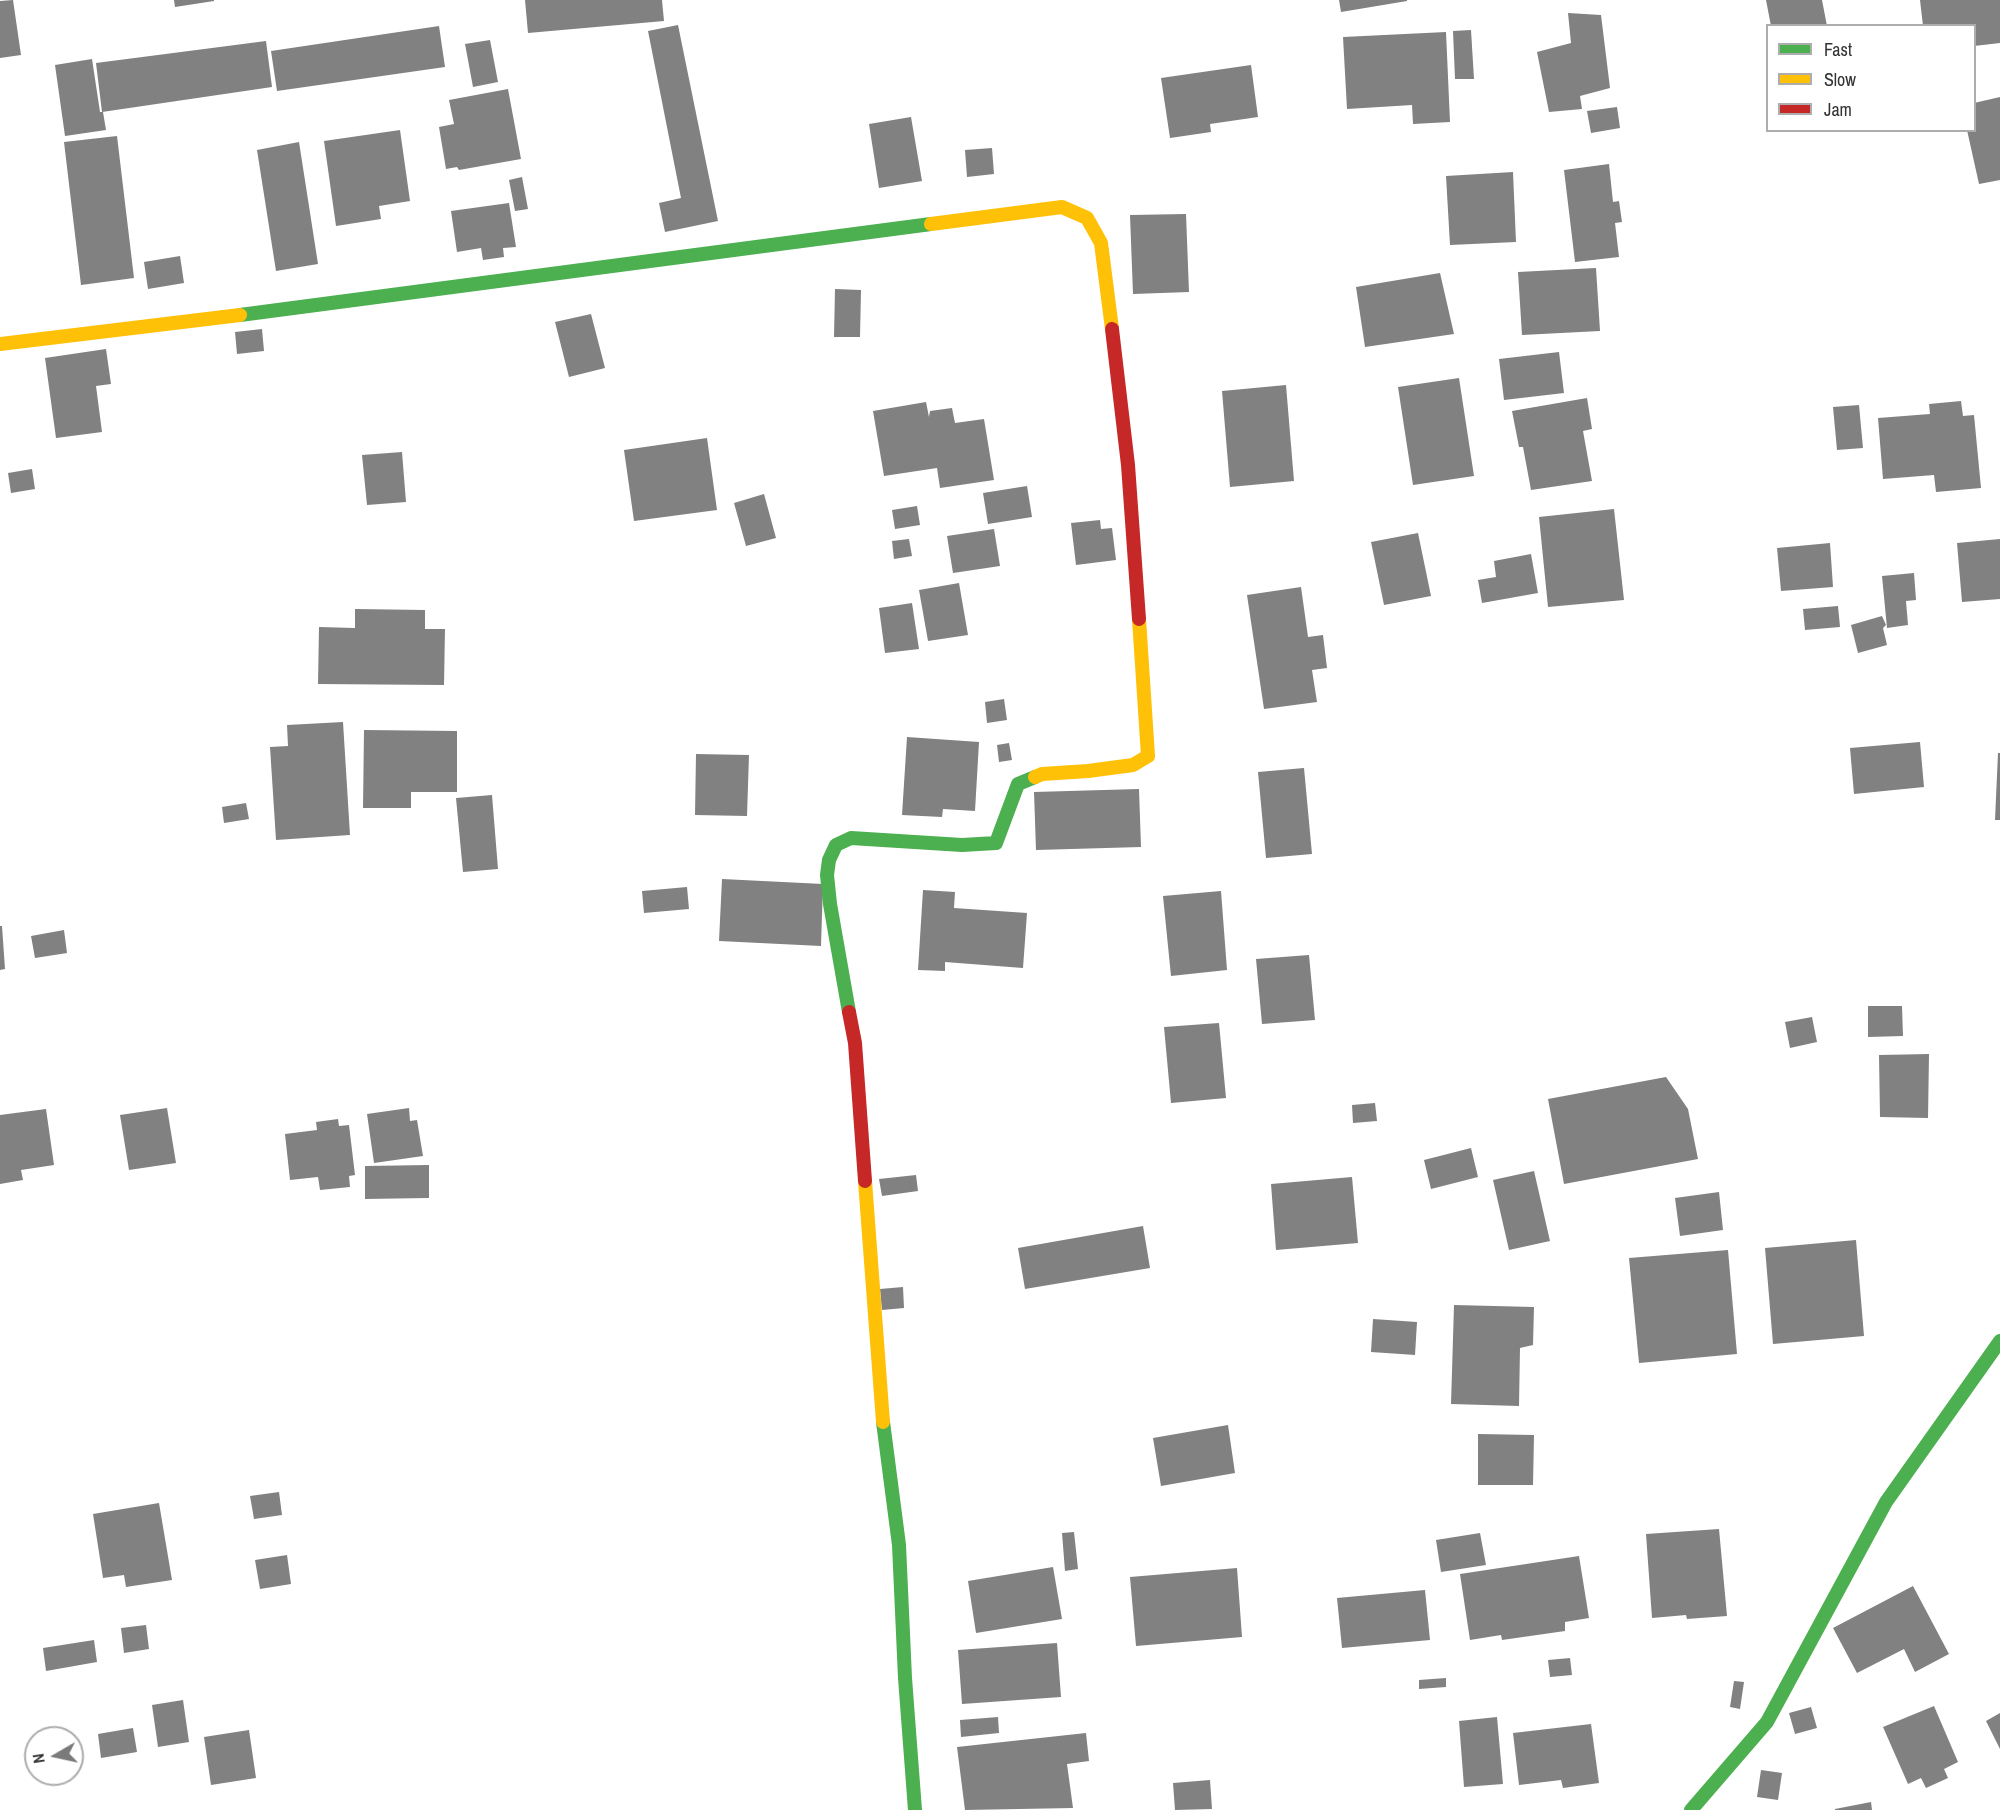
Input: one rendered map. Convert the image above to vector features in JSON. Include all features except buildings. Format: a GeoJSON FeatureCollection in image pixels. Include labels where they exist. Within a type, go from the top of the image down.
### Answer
{"type":"FeatureCollection","features":[{"type":"Feature","properties":{"kind":"street"},"geometry":{"type":"LineString","coordinates":[[0,344],[1062,207],[1087,218],[1101,243],[1128,465],[1148,756],[1133,765],[1042,774],[1018,784],[996,843],[962,845],[850,838],[836,845],[829,860],[827,875],[855,1043],[881,1403],[899,1545],[905,1678],[915,1810]]}},
{"type":"Feature","properties":{"kind":"street"},"geometry":{"type":"LineString","coordinates":[[1691,1810],[1767,1722],[1886,1502],[2000,1341]]}},
{"type":"Feature","properties":{"kind":"traffic: fast"},"geometry":{"type":"LineString","coordinates":[[240,315],[931,224]]}},
{"type":"Feature","properties":{"kind":"traffic: fast"},"geometry":{"type":"LineString","coordinates":[[849,1012],[827,875],[829,860],[836,845],[851,838],[962,845],[996,843],[1018,784],[1035,777]]}},
{"type":"Feature","properties":{"kind":"traffic: fast"},"geometry":{"type":"LineString","coordinates":[[1691,1810],[1767,1722],[1886,1502],[2000,1341]]}},
{"type":"Feature","properties":{"kind":"traffic: fast"},"geometry":{"type":"LineString","coordinates":[[883,1422],[899,1545],[905,1678],[915,1810]]}},
{"type":"Feature","properties":{"kind":"traffic: slow"},"geometry":{"type":"LineString","coordinates":[[931,224],[1062,207],[1087,218],[1101,243],[1112,329]]}},
{"type":"Feature","properties":{"kind":"traffic: slow"},"geometry":{"type":"LineString","coordinates":[[0,344],[240,315]]}},
{"type":"Feature","properties":{"kind":"traffic: slow"},"geometry":{"type":"LineString","coordinates":[[1035,777],[1042,774],[1133,765],[1148,756],[1139,619]]}},
{"type":"Feature","properties":{"kind":"traffic: slow"},"geometry":{"type":"LineString","coordinates":[[865,1181],[883,1422]]}},
{"type":"Feature","properties":{"kind":"traffic: jam"},"geometry":{"type":"LineString","coordinates":[[1112,329],[1128,465],[1139,619]]}},
{"type":"Feature","properties":{"kind":"traffic: jam"},"geometry":{"type":"LineString","coordinates":[[849,1012],[855,1043],[865,1181]]}}]}
